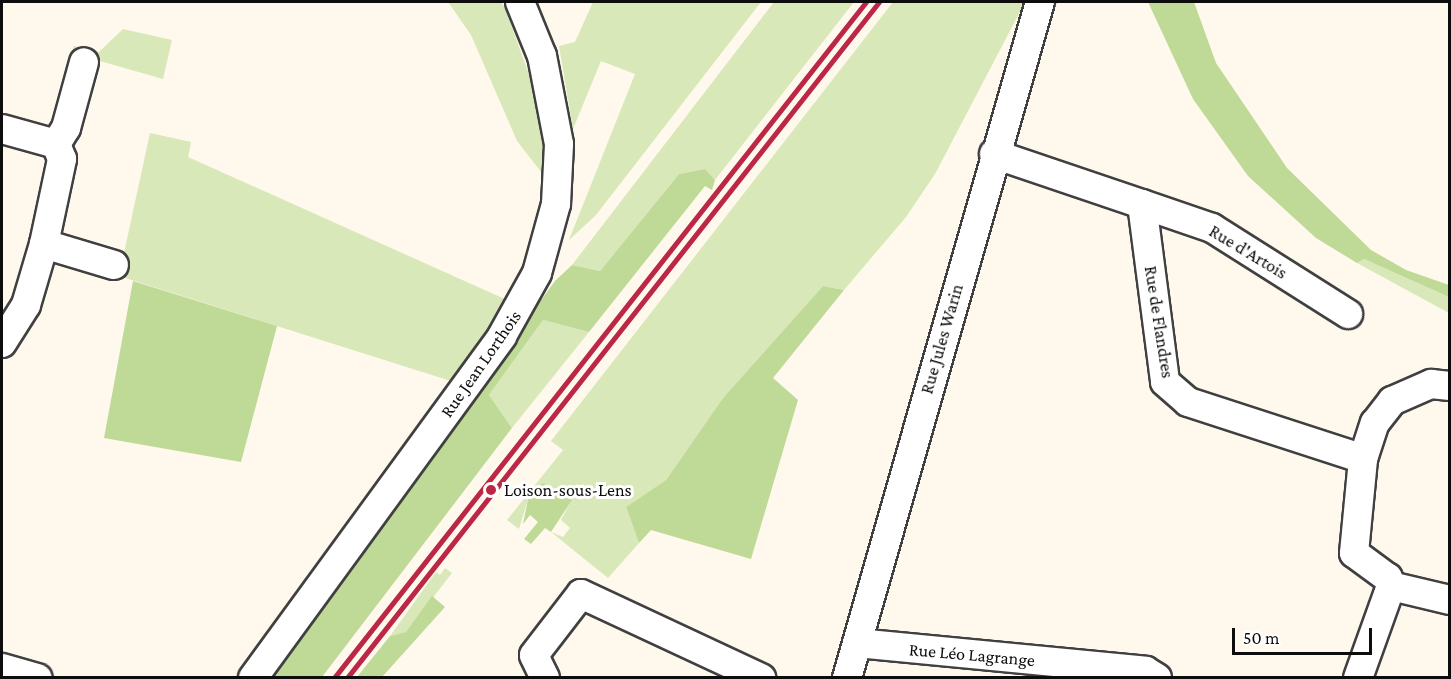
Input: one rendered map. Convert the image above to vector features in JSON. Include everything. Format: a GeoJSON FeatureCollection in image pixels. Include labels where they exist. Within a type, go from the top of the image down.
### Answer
{"type":"FeatureCollection","features":[{"type":"Feature","properties":{"kind":"street","name":"Rue Jean Lorthois"},"geometry":{"type":"LineString","coordinates":[[253,678],[526,301],[537,273],[556,204],[559,144],[542,56],[520,2]]}},
{"type":"Feature","properties":{"kind":"street","name":"Rue Jules Warin"},"geometry":{"type":"LineString","coordinates":[[847,678],[994,154],[1040,2]]}},
{"type":"Feature","properties":{"kind":"street"},"geometry":{"type":"LineString","coordinates":[[56,144],[66,128],[84,62]]}},
{"type":"Feature","properties":{"kind":"street"},"geometry":{"type":"LineString","coordinates":[[2,129],[56,144]]}},
{"type":"Feature","properties":{"kind":"street"},"geometry":{"type":"LineString","coordinates":[[2,343],[26,305],[44,244],[62,159],[56,144]]}},
{"type":"Feature","properties":{"kind":"street"},"geometry":{"type":"LineString","coordinates":[[994,154],[1142,204]]}},
{"type":"Feature","properties":{"kind":"street","name":"Rue d'Artois"},"geometry":{"type":"LineString","coordinates":[[1142,204],[1212,228],[1348,314]]}},
{"type":"Feature","properties":{"kind":"street","name":"Rue de Flandres"},"geometry":{"type":"LineString","coordinates":[[1142,204],[1165,382],[1188,402],[1363,459]]}},
{"type":"Feature","properties":{"kind":"street"},"geometry":{"type":"LineString","coordinates":[[44,244],[114,265]]}},
{"type":"Feature","properties":{"kind":"street"},"geometry":{"type":"LineString","coordinates":[[1358,678],[1391,586],[1388,578],[1354,553],[1363,459],[1375,423],[1392,401],[1431,384],[1449,386]]}},
{"type":"Feature","properties":{"kind":"street"},"geometry":{"type":"LineString","coordinates":[[1391,586],[1449,600]]}},
{"type":"Feature","properties":{"kind":"street"},"geometry":{"type":"LineString","coordinates":[[539,666],[581,594],[761,678]]}},
{"type":"Feature","properties":{"kind":"street","name":"Rue Léo Lagrange"},"geometry":{"type":"LineString","coordinates":[[857,643],[1146,671],[1157,678]]}},
{"type":"Feature","properties":{"kind":"street"},"geometry":{"type":"LineString","coordinates":[[2,668],[38,678]]}},
{"type":"Feature","properties":{"kind":"green space"},"geometry":{"type":"Polygon","coordinates":[[[448,2],[501,2],[505,8],[532,83],[544,137],[545,177],[517,141],[471,35],[448,2]]]}},
{"type":"Feature","properties":{"kind":"green space"},"geometry":{"type":"Polygon","coordinates":[[[593,2],[761,2],[596,215],[569,240],[635,74],[601,61],[573,129],[559,46],[575,42],[593,2]]]}},
{"type":"Feature","properties":{"kind":"green space"},"geometry":{"type":"Polygon","coordinates":[[[774,2],[854,2],[715,180],[705,169],[679,174],[600,271],[572,265],[774,2]]]}},
{"type":"Feature","properties":{"kind":"green space"},"geometry":{"type":"Polygon","coordinates":[[[893,2],[1025,2],[935,174],[906,217],[844,290],[823,286],[723,398],[666,480],[626,507],[639,543],[608,578],[551,532],[563,537],[570,528],[561,520],[571,501],[543,484],[528,499],[519,529],[507,520],[563,450],[551,441],[893,2]]]}},
{"type":"Feature","properties":{"kind":"green space"},"geometry":{"type":"Polygon","coordinates":[[[1148,2],[1194,2],[1216,63],[1287,168],[1371,250],[1406,270],[1449,285],[1449,297],[1364,259],[1357,263],[1316,238],[1248,176],[1193,99],[1148,2]]]}},
{"type":"Feature","properties":{"kind":"green space"},"geometry":{"type":"Polygon","coordinates":[[[123,29],[172,40],[163,79],[72,53],[74,46],[99,52],[123,29]]]}},
{"type":"Feature","properties":{"kind":"green space"},"geometry":{"type":"Polygon","coordinates":[[[150,133],[191,142],[188,157],[507,300],[516,290],[454,382],[119,276],[150,133]]]}},
{"type":"Feature","properties":{"kind":"green space"},"geometry":{"type":"Polygon","coordinates":[[[705,169],[715,180],[712,190],[705,186],[589,332],[543,320],[489,395],[512,428],[322,677],[267,678],[555,281],[572,265],[600,271],[679,174],[705,169]]]}},
{"type":"Feature","properties":{"kind":"green space"},"geometry":{"type":"Polygon","coordinates":[[[1364,259],[1449,297],[1449,313],[1357,263],[1364,259]]]}},
{"type":"Feature","properties":{"kind":"green space"},"geometry":{"type":"Polygon","coordinates":[[[133,281],[277,326],[241,462],[104,438],[133,281]]]}},
{"type":"Feature","properties":{"kind":"green space"},"geometry":{"type":"Polygon","coordinates":[[[823,286],[844,290],[773,378],[798,400],[751,559],[651,530],[639,543],[626,507],[666,480],[723,398],[823,286]]]}},
{"type":"Feature","properties":{"kind":"green space"},"geometry":{"type":"Polygon","coordinates":[[[543,320],[589,332],[512,428],[489,395],[543,320]]]}},
{"type":"Feature","properties":{"kind":"green space"},"geometry":{"type":"Polygon","coordinates":[[[543,483],[572,500],[551,532],[545,528],[531,544],[524,539],[538,522],[530,515],[523,524],[528,499],[543,483]]]}},
{"type":"Feature","properties":{"kind":"green space"},"geometry":{"type":"Polygon","coordinates":[[[445,568],[452,573],[406,632],[390,636],[436,572],[440,575],[445,568]]]}},
{"type":"Feature","properties":{"kind":"green space"},"geometry":{"type":"Polygon","coordinates":[[[432,596],[445,607],[382,677],[357,677],[390,636],[406,632],[432,596]]]}},
{"type":"Feature","properties":{"kind":"railway"},"geometry":{"type":"LineString","coordinates":[[334,678],[866,2]]}},
{"type":"Feature","properties":{"kind":"railway"},"geometry":{"type":"LineString","coordinates":[[347,678],[879,2]]}},
{"type":"Feature","properties":{"kind":"place","name":"Loison-sous-Lens"},"geometry":{"type":"Point","coordinates":[491,490]}}]}
